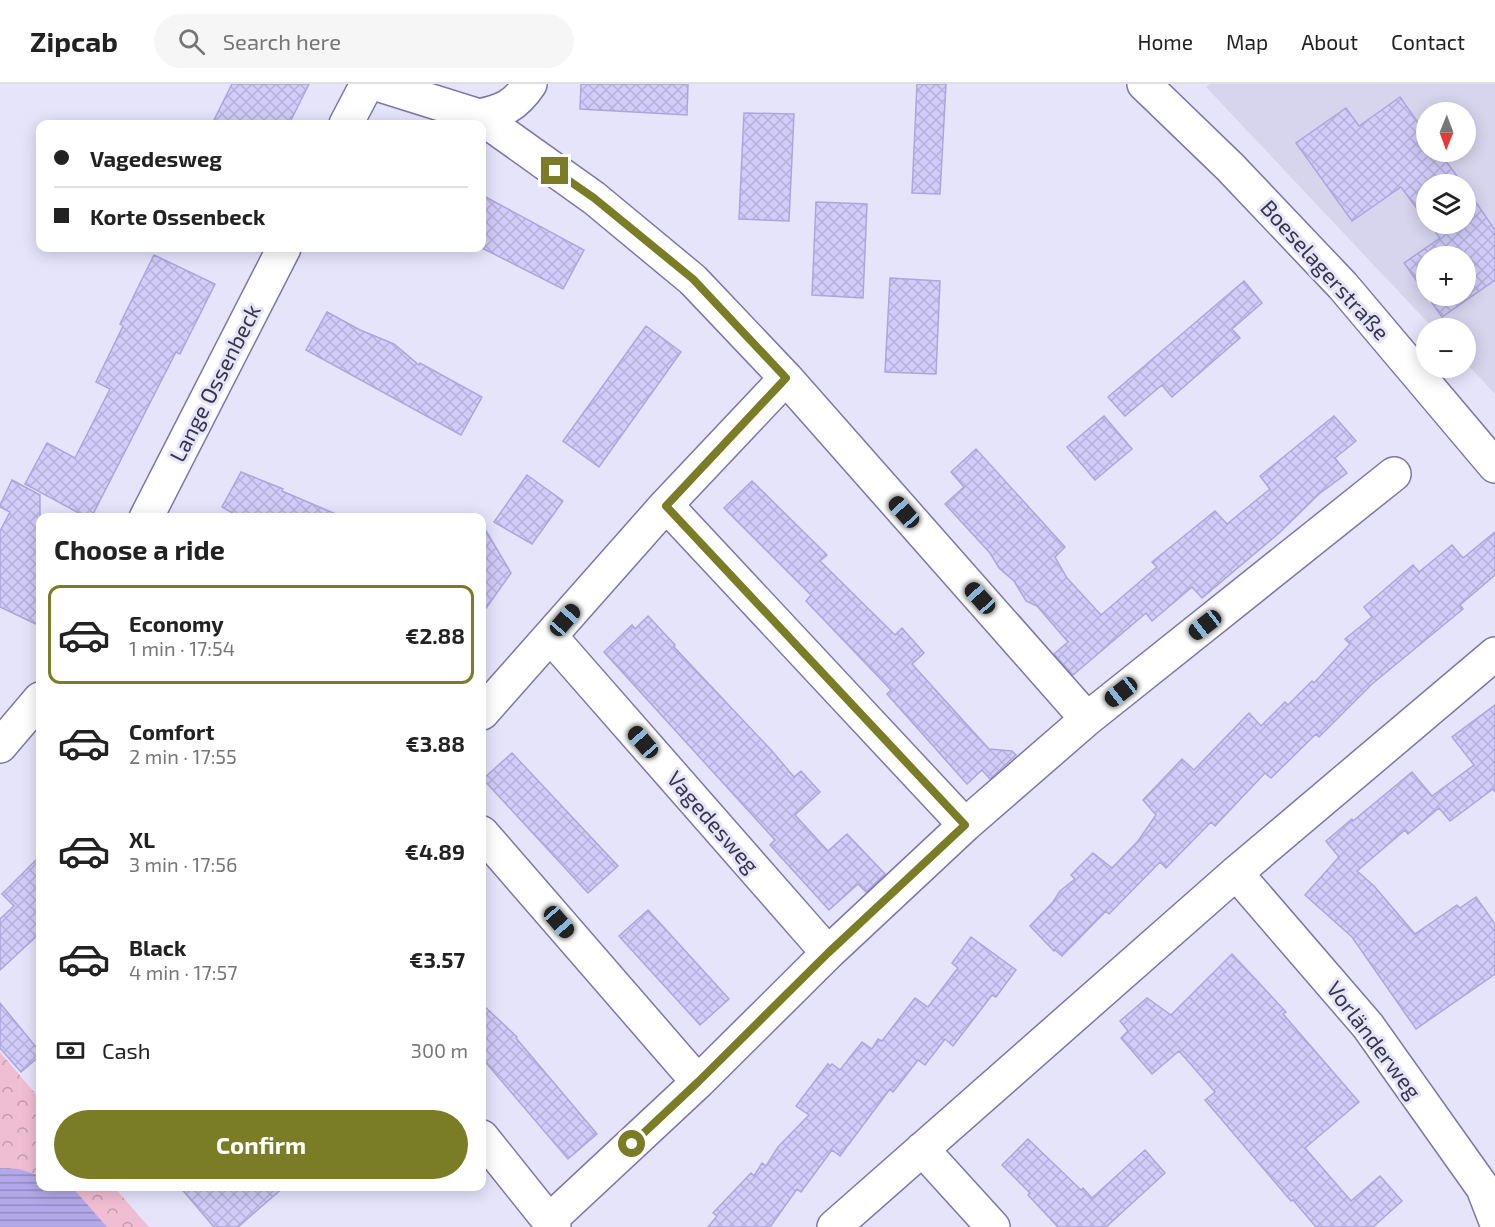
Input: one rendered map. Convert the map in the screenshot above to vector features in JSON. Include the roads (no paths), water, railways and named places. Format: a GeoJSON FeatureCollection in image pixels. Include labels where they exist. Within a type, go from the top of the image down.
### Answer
{"type":"FeatureCollection","features":[{"type":"Feature","properties":{"kind":"street"},"geometry":{"type":"LineString","coordinates":[[348,120],[367,84]]}},
{"type":"Feature","properties":{"kind":"street"},"geometry":{"type":"LineString","coordinates":[[377,84],[478,116],[484,120]]}},
{"type":"Feature","properties":{"kind":"street"},"geometry":{"type":"LineString","coordinates":[[478,116],[502,111],[515,101],[530,84]]}},
{"type":"Feature","properties":{"kind":"street","name":"Boeselagerstraße"},"geometry":{"type":"LineString","coordinates":[[1144,84],[1230,167],[1343,286],[1495,466]]}},
{"type":"Feature","properties":{"kind":"street"},"geometry":{"type":"LineString","coordinates":[[486,122],[594,198],[693,279],[786,378],[1087,719]]}},
{"type":"Feature","properties":{"kind":"street","name":"Lange Ossenbeck"},"geometry":{"type":"LineString","coordinates":[[149,513],[282,252]]}},
{"type":"Feature","properties":{"kind":"street"},"geometry":{"type":"LineString","coordinates":[[486,709],[666,506],[786,378]]}},
{"type":"Feature","properties":{"kind":"street"},"geometry":{"type":"LineString","coordinates":[[486,1142],[551,1224],[828,953],[965,825],[1087,719],[1394,474]]}},
{"type":"Feature","properties":{"kind":"street"},"geometry":{"type":"LineString","coordinates":[[666,506],[965,825]]}},
{"type":"Feature","properties":{"kind":"street","name":"Vagedesweg"},"geometry":{"type":"LineString","coordinates":[[551,636],[828,953]]}},
{"type":"Feature","properties":{"kind":"street"},"geometry":{"type":"LineString","coordinates":[[834,1227],[1236,873],[1495,654]]}},
{"type":"Feature","properties":{"kind":"street"},"geometry":{"type":"LineString","coordinates":[[0,746],[36,704]]}},
{"type":"Feature","properties":{"kind":"street"},"geometry":{"type":"LineString","coordinates":[[486,838],[698,1082]]}},
{"type":"Feature","properties":{"kind":"street","name":"Vorländerweg"},"geometry":{"type":"LineString","coordinates":[[1236,873],[1368,1026],[1483,1188],[1495,1218]]}},
{"type":"Feature","properties":{"kind":"street"},"geometry":{"type":"LineString","coordinates":[[922,1149],[993,1227]]}}]}
